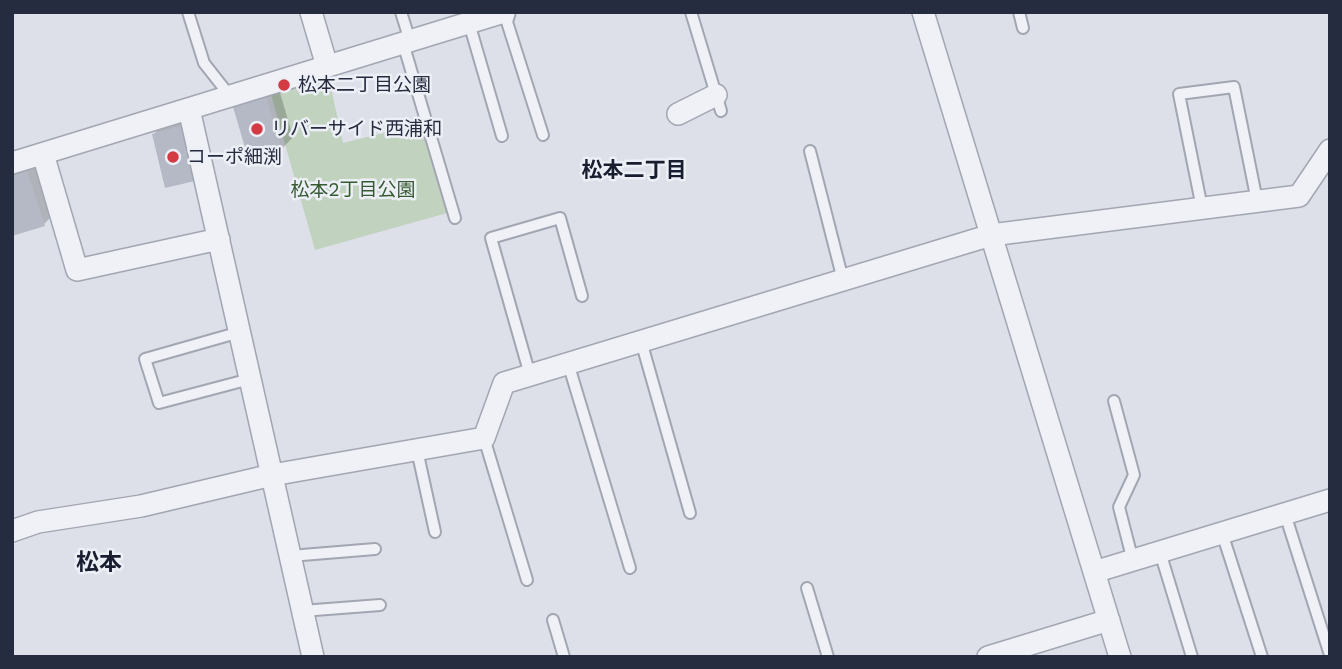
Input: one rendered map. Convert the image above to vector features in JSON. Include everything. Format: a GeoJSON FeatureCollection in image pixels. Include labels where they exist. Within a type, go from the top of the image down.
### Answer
{"type":"FeatureCollection","features":[{"type":"Feature","properties":{"kind":"street"},"geometry":{"type":"LineString","coordinates":[[311,12],[327,66]]}},
{"type":"Feature","properties":{"kind":"street"},"geometry":{"type":"LineString","coordinates":[[12,163],[504,12]]}},
{"type":"Feature","properties":{"kind":"street"},"geometry":{"type":"LineString","coordinates":[[923,12],[1120,657]]}},
{"type":"Feature","properties":{"kind":"street"},"geometry":{"type":"LineString","coordinates":[[678,114],[718,103]]}},
{"type":"Feature","properties":{"kind":"street"},"geometry":{"type":"LineString","coordinates":[[189,109],[313,657]]}},
{"type":"Feature","properties":{"kind":"street"},"geometry":{"type":"LineString","coordinates":[[12,531],[38,522],[141,506],[272,475],[484,438],[503,383],[991,234],[1299,196],[1330,150]]}},
{"type":"Feature","properties":{"kind":"street"},"geometry":{"type":"LineString","coordinates":[[43,154],[77,270],[219,239]]}},
{"type":"Feature","properties":{"kind":"street"},"geometry":{"type":"LineString","coordinates":[[1094,572],[1330,500]]}},
{"type":"Feature","properties":{"kind":"street"},"geometry":{"type":"LineString","coordinates":[[988,657],[1109,620]]}},
{"type":"Feature","properties":{"kind":"lane"},"geometry":{"type":"LineString","coordinates":[[188,12],[204,63],[230,96]]}},
{"type":"Feature","properties":{"kind":"lane"},"geometry":{"type":"LineString","coordinates":[[401,12],[455,218]]}},
{"type":"Feature","properties":{"kind":"lane"},"geometry":{"type":"LineString","coordinates":[[510,12],[507,22],[542,135]]}},
{"type":"Feature","properties":{"kind":"lane"},"geometry":{"type":"LineString","coordinates":[[691,12],[718,103]]}},
{"type":"Feature","properties":{"kind":"lane"},"geometry":{"type":"LineString","coordinates":[[1019,12],[1023,28]]}},
{"type":"Feature","properties":{"kind":"lane"},"geometry":{"type":"LineString","coordinates":[[469,23],[502,136]]}},
{"type":"Feature","properties":{"kind":"lane"},"geometry":{"type":"LineString","coordinates":[[1202,208],[1179,94],[1234,87],[1257,201]]}},
{"type":"Feature","properties":{"kind":"lane"},"geometry":{"type":"LineString","coordinates":[[810,151],[843,280]]}},
{"type":"Feature","properties":{"kind":"lane"},"geometry":{"type":"LineString","coordinates":[[530,375],[491,238],[560,218],[582,296]]}},
{"type":"Feature","properties":{"kind":"lane"},"geometry":{"type":"LineString","coordinates":[[240,332],[145,359],[159,403],[250,379]]}},
{"type":"Feature","properties":{"kind":"lane"},"geometry":{"type":"LineString","coordinates":[[641,341],[690,513]]}},
{"type":"Feature","properties":{"kind":"lane"},"geometry":{"type":"LineString","coordinates":[[568,363],[630,568]]}},
{"type":"Feature","properties":{"kind":"lane"},"geometry":{"type":"LineString","coordinates":[[1114,401],[1134,475],[1119,507],[1133,561]]}},
{"type":"Feature","properties":{"kind":"lane"},"geometry":{"type":"LineString","coordinates":[[484,438],[527,580]]}},
{"type":"Feature","properties":{"kind":"lane"},"geometry":{"type":"LineString","coordinates":[[417,450],[435,533]]}},
{"type":"Feature","properties":{"kind":"lane"},"geometry":{"type":"LineString","coordinates":[[1285,514],[1330,655]]}},
{"type":"Feature","properties":{"kind":"lane"},"geometry":{"type":"LineString","coordinates":[[1222,533],[1262,657]]}},
{"type":"Feature","properties":{"kind":"lane"},"geometry":{"type":"LineString","coordinates":[[290,556],[375,549]]}},
{"type":"Feature","properties":{"kind":"lane"},"geometry":{"type":"LineString","coordinates":[[1160,552],[1192,657]]}},
{"type":"Feature","properties":{"kind":"lane"},"geometry":{"type":"LineString","coordinates":[[807,588],[828,657]]}},
{"type":"Feature","properties":{"kind":"lane"},"geometry":{"type":"LineString","coordinates":[[302,611],[380,605]]}},
{"type":"Feature","properties":{"kind":"lane"},"geometry":{"type":"LineString","coordinates":[[553,620],[564,657]]}},
{"type":"Feature","properties":{"kind":"green space","name":"松本2丁目公園"},"geometry":{"type":"Polygon","coordinates":[[[328,74],[343,143],[420,124],[447,213],[315,250],[270,91],[328,74]]]}},
{"type":"Feature","properties":{"kind":"building","name":"リバーサイド西浦和"},"geometry":{"type":"Polygon","coordinates":[[[266,97],[282,151],[249,161],[233,107],[266,97]]]}},
{"type":"Feature","properties":{"kind":"building","name":"コーポ細渕"},"geometry":{"type":"Polygon","coordinates":[[[182,126],[195,181],[165,188],[152,134],[182,126]]]}},
{"type":"Feature","properties":{"kind":"building"},"geometry":{"type":"Polygon","coordinates":[[[27,171],[45,226],[12,236],[12,176],[27,171]]]}},
{"type":"Feature","properties":{"kind":"place","name":"松本二丁目公園"},"geometry":{"type":"Point","coordinates":[284,85]}},
{"type":"Feature","properties":{"kind":"place","name":"リバーサイド西浦和"},"geometry":{"type":"Point","coordinates":[257,129]}},
{"type":"Feature","properties":{"kind":"place","name":"コーポ細渕"},"geometry":{"type":"Point","coordinates":[173,157]}},
{"type":"Feature","properties":{"kind":"district","name":"松本二丁目"},"geometry":{"type":"Point","coordinates":[634,171]}},
{"type":"Feature","properties":{"kind":"district","name":"松本"},"geometry":{"type":"Point","coordinates":[99,563]}}]}
